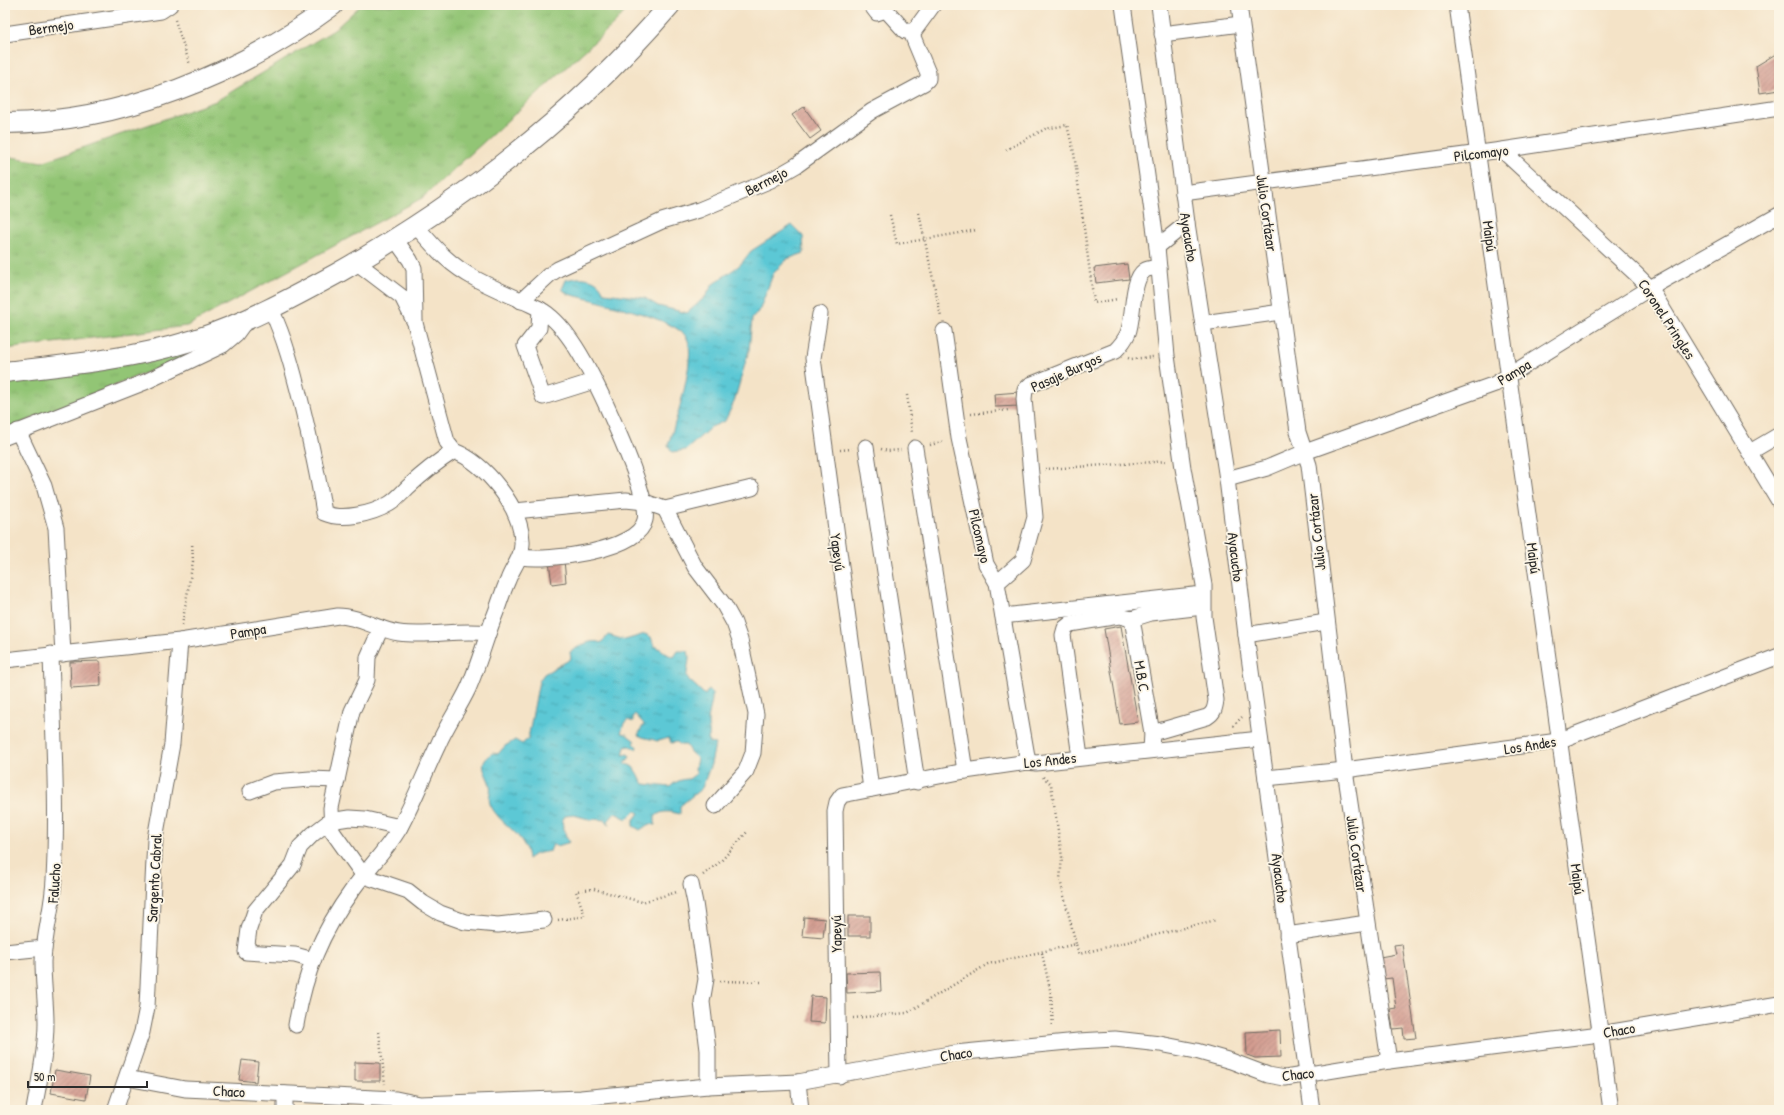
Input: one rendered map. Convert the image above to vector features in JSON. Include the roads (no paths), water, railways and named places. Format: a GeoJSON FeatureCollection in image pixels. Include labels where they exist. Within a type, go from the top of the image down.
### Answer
{"type":"FeatureCollection","features":[{"type":"Feature","properties":{"kind":"main road"},"geometry":{"type":"LineString","coordinates":[[5,123],[63,119],[107,111],[196,82],[243,61],[290,35],[333,5]]}},
{"type":"Feature","properties":{"kind":"main road"},"geometry":{"type":"LineString","coordinates":[[5,372],[106,360],[193,340],[244,322],[271,309],[356,262],[416,226],[468,191],[528,144],[626,54],[670,5]]}},
{"type":"Feature","properties":{"kind":"street"},"geometry":{"type":"LineString","coordinates":[[871,5],[877,13],[886,10],[905,31],[914,31],[933,5]]}},
{"type":"Feature","properties":{"kind":"street"},"geometry":{"type":"LineString","coordinates":[[1123,5],[1157,247],[1167,356],[1182,461],[1204,585],[1203,601],[1216,700],[1215,708],[1211,715],[1152,734],[1151,750]]}},
{"type":"Feature","properties":{"kind":"street","name":"Ayacucho"},"geometry":{"type":"LineString","coordinates":[[1159,5],[1187,223],[1204,323],[1226,479],[1260,739],[1312,1110]]}},
{"type":"Feature","properties":{"kind":"street","name":"Julio Cortázar"},"geometry":{"type":"LineString","coordinates":[[1239,5],[1298,432],[1309,465],[1326,622],[1345,770],[1389,1061]]}},
{"type":"Feature","properties":{"kind":"street","name":"Maipú"},"geometry":{"type":"LineString","coordinates":[[1457,5],[1509,375],[1558,741],[1611,1110]]}},
{"type":"Feature","properties":{"kind":"street","name":"Bermejo"},"geometry":{"type":"LineString","coordinates":[[5,34],[161,11],[169,6]]}},
{"type":"Feature","properties":{"kind":"street"},"geometry":{"type":"LineString","coordinates":[[1162,34],[1241,24]]}},
{"type":"Feature","properties":{"kind":"street","name":"Bermejo"},"geometry":{"type":"LineString","coordinates":[[521,301],[549,275],[558,269],[662,221],[699,210],[772,180],[798,165],[872,111],[924,83],[928,79],[928,73],[913,37],[914,31]]}},
{"type":"Feature","properties":{"kind":"street","name":"Pilcomayo"},"geometry":{"type":"LineString","coordinates":[[1183,193],[1502,150],[1779,108]]}},
{"type":"Feature","properties":{"kind":"street","name":"Coronel Pringles"},"geometry":{"type":"LineString","coordinates":[[1502,150],[1650,288],[1779,501]]}},
{"type":"Feature","properties":{"kind":"street","name":"Pampa"},"geometry":{"type":"LineString","coordinates":[[1226,479],[1267,468],[1305,452],[1495,384],[1650,288],[1779,215]]}},
{"type":"Feature","properties":{"kind":"street"},"geometry":{"type":"LineString","coordinates":[[1157,247],[1187,223]]}},
{"type":"Feature","properties":{"kind":"street"},"geometry":{"type":"LineString","coordinates":[[416,226],[441,256],[475,278],[540,309],[551,317],[566,332],[584,360],[608,409],[645,502],[645,520],[635,536],[626,541],[590,551],[537,559],[521,557]]}},
{"type":"Feature","properties":{"kind":"street"},"geometry":{"type":"LineString","coordinates":[[394,239],[410,260],[414,268],[415,323]]}},
{"type":"Feature","properties":{"kind":"street"},"geometry":{"type":"LineString","coordinates":[[296,1025],[301,992],[326,929],[340,906],[388,848],[400,827],[448,723],[477,669],[488,633],[508,580],[515,565],[521,557],[522,542],[520,521],[515,511],[490,477],[479,465],[465,455],[454,451],[447,442],[415,323],[402,297],[356,262]]}},
{"type":"Feature","properties":{"kind":"street","name":"Pasaje Burgos"},"geometry":{"type":"LineString","coordinates":[[997,584],[1023,560],[1035,517],[1025,408],[1025,390],[1030,385],[1116,351],[1123,343],[1128,333],[1136,283],[1141,273],[1145,270],[1159,268]]}},
{"type":"Feature","properties":{"kind":"street"},"geometry":{"type":"LineString","coordinates":[[271,309],[283,334],[293,370],[317,467],[324,513],[332,517],[356,515],[376,511],[390,504],[436,462],[454,451]]}},
{"type":"Feature","properties":{"kind":"street"},"geometry":{"type":"LineString","coordinates":[[540,309],[539,328],[525,346],[543,397],[594,382]]}},
{"type":"Feature","properties":{"kind":"street"},"geometry":{"type":"LineString","coordinates":[[1204,323],[1281,312]]}},
{"type":"Feature","properties":{"kind":"street","name":"Yapeyú"},"geometry":{"type":"LineString","coordinates":[[820,314],[813,358],[871,789]]}},
{"type":"Feature","properties":{"kind":"street"},"geometry":{"type":"LineString","coordinates":[[12,434],[144,382],[223,346],[229,341],[244,322]]}},
{"type":"Feature","properties":{"kind":"street","name":"Pilcomayo"},"geometry":{"type":"LineString","coordinates":[[944,331],[959,438],[986,564],[997,584],[1032,763]]}},
{"type":"Feature","properties":{"kind":"street","name":"Falucho"},"geometry":{"type":"LineString","coordinates":[[12,434],[44,486],[56,528],[56,842],[52,910],[44,948],[45,1047],[34,1110]]}},
{"type":"Feature","properties":{"kind":"street"},"geometry":{"type":"LineString","coordinates":[[1750,452],[1779,435]]}},
{"type":"Feature","properties":{"kind":"street"},"geometry":{"type":"LineString","coordinates":[[866,446],[917,782]]}},
{"type":"Feature","properties":{"kind":"street"},"geometry":{"type":"LineString","coordinates":[[915,448],[965,771]]}},
{"type":"Feature","properties":{"kind":"street"},"geometry":{"type":"LineString","coordinates":[[515,511],[626,500],[645,502],[666,509],[752,488]]}},
{"type":"Feature","properties":{"kind":"street"},"geometry":{"type":"LineString","coordinates":[[666,509],[695,568],[724,606],[734,623],[740,640],[756,714],[753,753],[746,771],[715,806]]}},
{"type":"Feature","properties":{"kind":"street"},"geometry":{"type":"LineString","coordinates":[[1003,616],[1203,601]]}},
{"type":"Feature","properties":{"kind":"street"},"geometry":{"type":"LineString","coordinates":[[1080,758],[1062,635],[1065,628],[1070,624],[1119,616],[1132,619],[1203,601]]}},
{"type":"Feature","properties":{"kind":"street","name":"Pampa"},"geometry":{"type":"LineString","coordinates":[[5,660],[180,641],[338,616],[348,616],[399,633],[473,631],[488,633]]}},
{"type":"Feature","properties":{"kind":"street","name":"M.B.C"},"geometry":{"type":"LineString","coordinates":[[1132,619],[1152,734]]}},
{"type":"Feature","properties":{"kind":"street"},"geometry":{"type":"LineString","coordinates":[[1246,635],[1326,622]]}},
{"type":"Feature","properties":{"kind":"street"},"geometry":{"type":"LineString","coordinates":[[381,628],[368,657],[366,680],[352,711],[337,780],[330,821],[332,831],[340,846],[364,876],[408,891],[423,903],[440,913],[465,922],[498,925],[544,920]]}},
{"type":"Feature","properties":{"kind":"street","name":"Sargento Cabral"},"geometry":{"type":"LineString","coordinates":[[115,1110],[142,1032],[146,1007],[155,839],[172,744],[180,641]]}},
{"type":"Feature","properties":{"kind":"street","name":"Los Andes"},"geometry":{"type":"LineString","coordinates":[[1266,778],[1345,770],[1558,741],[1779,656]]}},
{"type":"Feature","properties":{"kind":"street","name":"Los Andes"},"geometry":{"type":"LineString","coordinates":[[842,795],[917,782],[965,771],[1260,739]]}},
{"type":"Feature","properties":{"kind":"street"},"geometry":{"type":"LineString","coordinates":[[250,791],[274,782],[310,779],[337,780]]}},
{"type":"Feature","properties":{"kind":"street","name":"Yapeyú"},"geometry":{"type":"LineString","coordinates":[[839,1076],[835,811],[837,802],[842,795]]}},
{"type":"Feature","properties":{"kind":"street"},"geometry":{"type":"LineString","coordinates":[[313,960],[296,955],[246,952],[249,929],[255,911],[293,864],[300,847],[313,834],[330,821],[349,818],[364,819],[400,827]]}},
{"type":"Feature","properties":{"kind":"street"},"geometry":{"type":"LineString","coordinates":[[691,884],[706,979],[702,1002],[708,1050],[708,1086]]}},
{"type":"Feature","properties":{"kind":"street"},"geometry":{"type":"LineString","coordinates":[[1287,935],[1367,923]]}},
{"type":"Feature","properties":{"kind":"street"},"geometry":{"type":"LineString","coordinates":[[5,952],[44,948]]}},
{"type":"Feature","properties":{"kind":"street","name":"Chaco"},"geometry":{"type":"LineString","coordinates":[[127,1078],[185,1089],[386,1098],[409,1106],[420,1104],[582,1104],[708,1086],[798,1082],[839,1076],[955,1053],[1053,1043],[1115,1039],[1134,1040],[1196,1051],[1280,1078],[1389,1061],[1600,1034],[1779,1004]]}},
{"type":"Feature","properties":{"kind":"street"},"geometry":{"type":"LineString","coordinates":[[798,1082],[801,1110]]}},
{"type":"Feature","properties":{"kind":"street"},"geometry":{"type":"LineString","coordinates":[[284,1110],[285,1094]]}},
{"type":"Feature","properties":{"kind":"water"},"geometry":{"type":"Polygon","coordinates":[[[792,225],[803,236],[804,253],[787,259],[773,274],[760,309],[752,319],[749,350],[734,402],[725,421],[711,427],[686,450],[672,452],[668,445],[684,391],[687,375],[689,347],[687,338],[680,331],[651,317],[613,305],[568,294],[562,289],[566,280],[583,278],[593,280],[598,283],[604,293],[645,298],[658,306],[687,313],[705,297],[713,284],[740,265],[751,251],[792,225]]]}},
{"type":"Feature","properties":{"kind":"water"},"geometry":{"type":"Polygon","coordinates":[[[645,634],[651,637],[654,646],[671,656],[674,657],[678,651],[688,651],[689,658],[687,678],[705,695],[708,690],[712,693],[712,701],[708,719],[708,739],[710,743],[715,744],[711,764],[702,788],[680,806],[680,814],[664,812],[658,814],[655,817],[655,825],[649,824],[640,830],[633,826],[633,821],[639,813],[635,811],[627,819],[615,813],[608,821],[610,826],[605,820],[592,820],[574,815],[565,816],[562,821],[566,837],[570,842],[557,846],[553,844],[550,851],[535,854],[528,859],[526,850],[519,837],[497,815],[490,804],[490,785],[484,768],[485,761],[493,753],[498,754],[505,746],[515,740],[522,744],[528,739],[539,681],[544,674],[571,659],[570,652],[589,642],[601,643],[608,635],[625,640],[645,634]],[[635,714],[633,716],[633,722],[628,720],[624,723],[621,733],[626,734],[635,741],[634,743],[637,747],[636,749],[630,746],[625,747],[623,755],[628,754],[630,757],[625,763],[633,767],[644,784],[670,787],[678,781],[689,779],[697,773],[695,769],[697,758],[690,752],[686,745],[680,745],[677,742],[671,743],[669,738],[657,741],[638,735],[644,724],[635,714]]]}}]}
